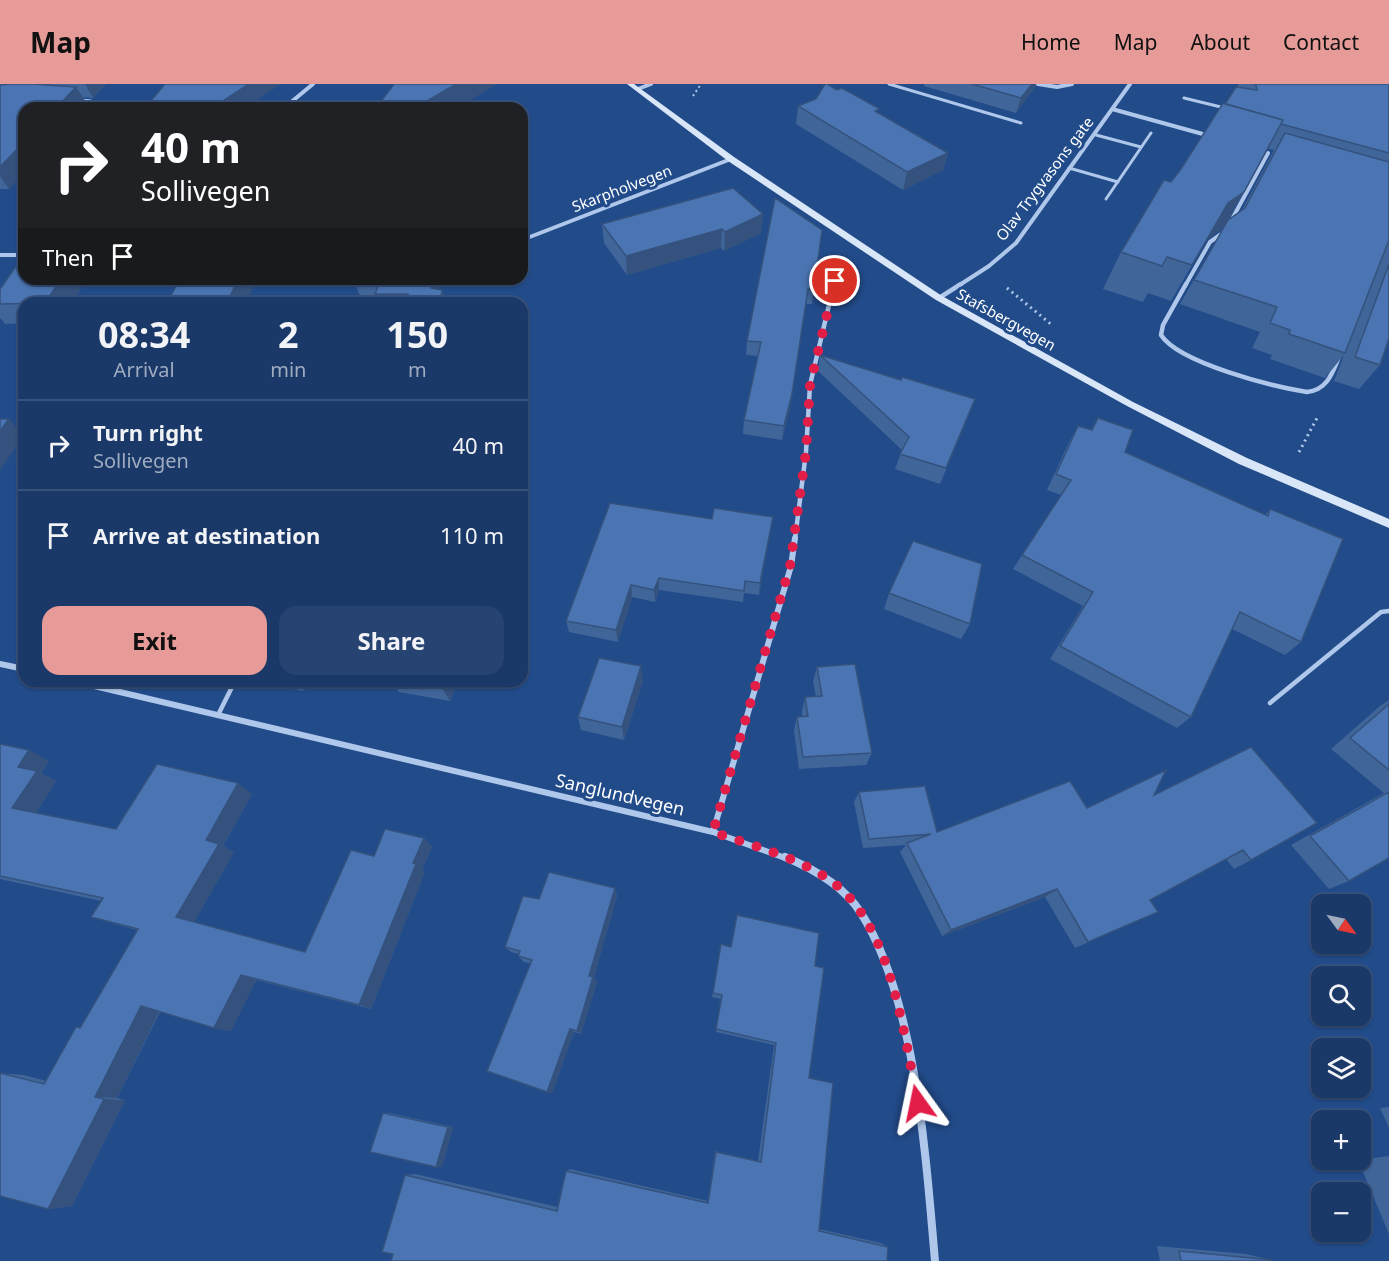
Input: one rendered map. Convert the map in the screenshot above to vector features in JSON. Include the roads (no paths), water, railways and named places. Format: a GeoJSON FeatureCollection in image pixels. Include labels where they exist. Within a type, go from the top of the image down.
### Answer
{"type":"FeatureCollection","features":[{"type":"Feature","properties":{"kind":"main road","name":"Stafsbergvegen"},"geometry":{"type":"LineString","coordinates":[[634,87],[731,159],[939,298],[1140,409],[1243,461],[1389,524]]}},
{"type":"Feature","properties":{"kind":"street"},"geometry":{"type":"LineString","coordinates":[[291,102],[313,84]]}},
{"type":"Feature","properties":{"kind":"street"},"geometry":{"type":"LineString","coordinates":[[634,87],[651,84]]}},
{"type":"Feature","properties":{"kind":"street"},"geometry":{"type":"LineString","coordinates":[[1038,84],[1057,87],[1072,84]]}},
{"type":"Feature","properties":{"kind":"street","name":"Olav Trygvasons gate"},"geometry":{"type":"LineString","coordinates":[[939,298],[989,266],[1016,243],[1069,168],[1096,135],[1130,84]]}},
{"type":"Feature","properties":{"kind":"street"},"geometry":{"type":"LineString","coordinates":[[1112,109],[1222,140]]}},
{"type":"Feature","properties":{"kind":"street"},"geometry":{"type":"LineString","coordinates":[[1256,150],[1279,156]]}},
{"type":"Feature","properties":{"kind":"street"},"geometry":{"type":"LineString","coordinates":[[1268,153],[1226,231],[1210,242],[1163,325],[1161,335],[1171,348],[1182,353],[1280,388],[1310,393],[1318,391],[1331,378],[1344,345]]}},
{"type":"Feature","properties":{"kind":"street","name":"Skarpholvegen"},"geometry":{"type":"LineString","coordinates":[[528,238],[731,159]]}},
{"type":"Feature","properties":{"kind":"street"},"geometry":{"type":"LineString","coordinates":[[0,255],[18,255]]}},
{"type":"Feature","properties":{"kind":"street"},"geometry":{"type":"LineString","coordinates":[[713,832],[790,566],[806,452],[810,385],[835,281]]}},
{"type":"Feature","properties":{"kind":"street"},"geometry":{"type":"LineString","coordinates":[[0,664],[18,668]]}},
{"type":"Feature","properties":{"kind":"street","name":"Sanglundvegen"},"geometry":{"type":"LineString","coordinates":[[99,687],[713,832],[793,861],[836,884],[871,929],[893,986],[918,1103],[935,1261]]}},
{"type":"Feature","properties":{"kind":"lane"},"geometry":{"type":"LineString","coordinates":[[889,84],[1021,123]]}},
{"type":"Feature","properties":{"kind":"lane"},"geometry":{"type":"LineString","coordinates":[[1184,98],[1230,110]]}},
{"type":"Feature","properties":{"kind":"lane"},"geometry":{"type":"LineString","coordinates":[[70,99],[91,101]]}},
{"type":"Feature","properties":{"kind":"lane"},"geometry":{"type":"LineString","coordinates":[[1106,199],[1151,133]]}},
{"type":"Feature","properties":{"kind":"lane"},"geometry":{"type":"LineString","coordinates":[[1096,135],[1141,147]]}},
{"type":"Feature","properties":{"kind":"lane"},"geometry":{"type":"LineString","coordinates":[[1069,168],[1118,182]]}},
{"type":"Feature","properties":{"kind":"lane"},"geometry":{"type":"LineString","coordinates":[[1270,703],[1381,612],[1389,611]]}},
{"type":"Feature","properties":{"kind":"lane"},"geometry":{"type":"LineString","coordinates":[[218,715],[232,687]]}}]}
